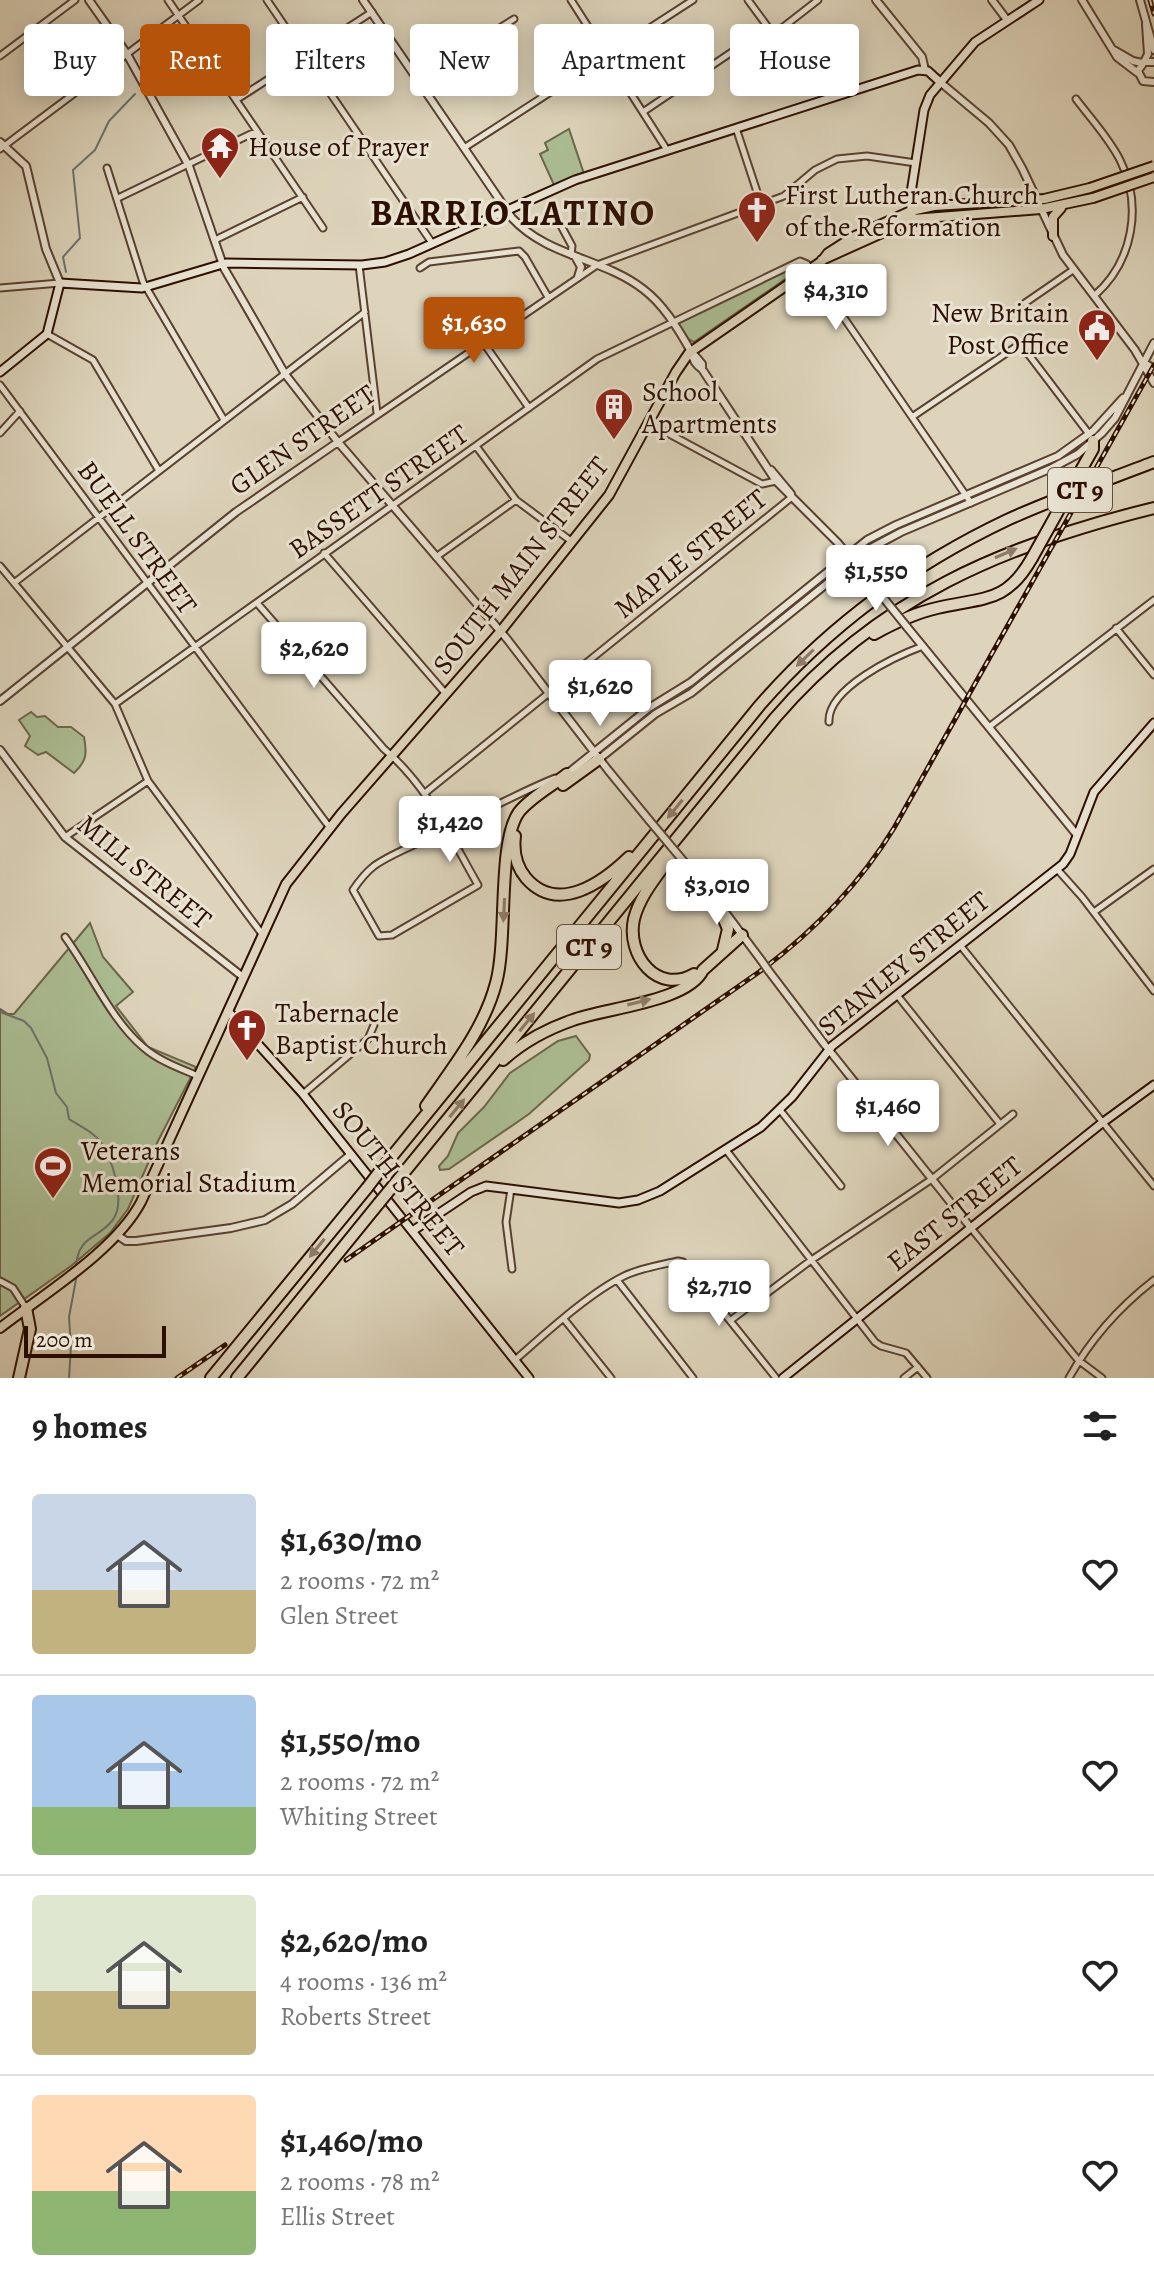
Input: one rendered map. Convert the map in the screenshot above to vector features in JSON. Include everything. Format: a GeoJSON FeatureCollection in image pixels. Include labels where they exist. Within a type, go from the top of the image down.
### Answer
{"type":"FeatureCollection","features":[{"type":"Feature","properties":{"kind":"highway"},"geometry":{"type":"LineString","coordinates":[[844,650],[911,616],[998,595],[1016,582],[1093,449],[1091,438]]}},
{"type":"Feature","properties":{"kind":"highway","name":"CT 9"},"geometry":{"type":"LineString","coordinates":[[211,1378],[786,677],[821,643],[868,604],[922,566],[997,525],[1154,462]]}},
{"type":"Feature","properties":{"kind":"highway","name":"CT 9"},"geometry":{"type":"LineString","coordinates":[[237,1378],[782,710],[844,650],[918,598],[985,562],[1063,532],[1154,508]]}},
{"type":"Feature","properties":{"kind":"highway"},"geometry":{"type":"LineString","coordinates":[[597,756],[523,818],[514,844],[522,872],[538,888],[552,894],[569,894],[600,881],[650,841]]}},
{"type":"Feature","properties":{"kind":"highway"},"geometry":{"type":"LineString","coordinates":[[401,1145],[478,1028],[493,993],[502,953],[511,827],[524,807],[567,774]]}},
{"type":"Feature","properties":{"kind":"highway"},"geometry":{"type":"LineString","coordinates":[[699,812],[692,829],[643,897],[632,933],[639,958],[654,975],[677,980],[703,970]]}},
{"type":"Feature","properties":{"kind":"highway"},"geometry":{"type":"LineString","coordinates":[[716,900],[728,929],[722,953]]}},
{"type":"Feature","properties":{"kind":"highway"},"geometry":{"type":"LineString","coordinates":[[478,1082],[513,1051],[541,1033],[582,1017],[672,993],[696,979],[742,935]]}},
{"type":"Feature","properties":{"kind":"highway"},"geometry":{"type":"LineString","coordinates":[[19,1378],[30,1329],[26,1308]]}},
{"type":"Feature","properties":{"kind":"main road"},"geometry":{"type":"LineString","coordinates":[[912,215],[910,199],[925,106],[940,82],[977,40],[1039,0]]}},
{"type":"Feature","properties":{"kind":"main road"},"geometry":{"type":"LineString","coordinates":[[0,372],[47,334],[60,283],[145,287],[222,263],[359,265],[391,260],[573,181],[735,127],[914,71],[925,70],[940,82]]}},
{"type":"Feature","properties":{"kind":"main road"},"geometry":{"type":"LineString","coordinates":[[1053,236],[1054,215],[1068,204],[1154,166]]}},
{"type":"Feature","properties":{"kind":"main road"},"geometry":{"type":"LineString","coordinates":[[912,215],[1039,204],[1154,177]]}},
{"type":"Feature","properties":{"kind":"main road"},"geometry":{"type":"LineString","coordinates":[[691,351],[810,268],[882,226],[912,215],[960,205],[1068,204]]}},
{"type":"Feature","properties":{"kind":"main road"},"geometry":{"type":"LineString","coordinates":[[946,214],[960,205]]}},
{"type":"Feature","properties":{"kind":"main road","name":"SOUTH MAIN STREET"},"geometry":{"type":"LineString","coordinates":[[0,1328],[117,1235],[138,1207],[285,886],[330,828],[500,632],[617,484],[678,368],[691,351]]}},
{"type":"Feature","properties":{"kind":"main road","name":"STANLEY STREET"},"geometry":{"type":"LineString","coordinates":[[414,1230],[476,1189],[491,1186],[624,1202],[657,1192],[755,1131],[780,1110],[828,1049],[1057,869],[1068,857],[1096,789],[1154,723]]}},
{"type":"Feature","properties":{"kind":"main road","name":"SOUTH STREET"},"geometry":{"type":"LineString","coordinates":[[228,1011],[303,1094],[529,1378]]}},
{"type":"Feature","properties":{"kind":"main road","name":"EAST STREET"},"geometry":{"type":"LineString","coordinates":[[783,1378],[1102,1123],[1154,1085]]}},
{"type":"Feature","properties":{"kind":"street"},"geometry":{"type":"LineString","coordinates":[[0,56],[75,0]]}},
{"type":"Feature","properties":{"kind":"street"},"geometry":{"type":"LineString","coordinates":[[89,0],[127,54],[189,166],[222,263],[285,374],[338,442],[500,632],[716,900],[828,1049],[1078,1360],[1102,1378]]}},
{"type":"Feature","properties":{"kind":"street"},"geometry":{"type":"LineString","coordinates":[[168,0],[323,228]]}},
{"type":"Feature","properties":{"kind":"street"},"geometry":{"type":"LineString","coordinates":[[0,288],[60,283],[46,249],[26,166],[2,145],[199,0]]}},
{"type":"Feature","properties":{"kind":"street"},"geometry":{"type":"LineString","coordinates":[[267,0],[283,24]]}},
{"type":"Feature","properties":{"kind":"street"},"geometry":{"type":"LineString","coordinates":[[363,0],[410,68]]}},
{"type":"Feature","properties":{"kind":"street"},"geometry":{"type":"LineString","coordinates":[[571,0],[586,24]]}},
{"type":"Feature","properties":{"kind":"street"},"geometry":{"type":"LineString","coordinates":[[656,24],[693,0]]}},
{"type":"Feature","properties":{"kind":"street"},"geometry":{"type":"LineString","coordinates":[[748,0],[766,24]]}},
{"type":"Feature","properties":{"kind":"street"},"geometry":{"type":"LineString","coordinates":[[788,24],[818,0]]}},
{"type":"Feature","properties":{"kind":"street"},"geometry":{"type":"LineString","coordinates":[[876,0],[922,57],[925,70]]}},
{"type":"Feature","properties":{"kind":"street"},"geometry":{"type":"LineString","coordinates":[[992,0],[1007,20]]}},
{"type":"Feature","properties":{"kind":"street"},"geometry":{"type":"LineString","coordinates":[[998,7],[1004,0]]}},
{"type":"Feature","properties":{"kind":"street"},"geometry":{"type":"LineString","coordinates":[[1082,0],[1118,58],[1150,82],[1154,91]]}},
{"type":"Feature","properties":{"kind":"street"},"geometry":{"type":"LineString","coordinates":[[1140,0],[1154,50]]}},
{"type":"Feature","properties":{"kind":"street"},"geometry":{"type":"LineString","coordinates":[[354,24],[372,12]]}},
{"type":"Feature","properties":{"kind":"street"},"geometry":{"type":"LineString","coordinates":[[506,24],[514,19]]}},
{"type":"Feature","properties":{"kind":"street"},"geometry":{"type":"LineString","coordinates":[[1138,73],[1148,54],[1146,24]]}},
{"type":"Feature","properties":{"kind":"street"},"geometry":{"type":"LineString","coordinates":[[1114,50],[1133,61],[1154,62]]}},
{"type":"Feature","properties":{"kind":"street"},"geometry":{"type":"LineString","coordinates":[[643,112],[730,53]]}},
{"type":"Feature","properties":{"kind":"street"},"geometry":{"type":"LineString","coordinates":[[236,100],[266,81]]}},
{"type":"Feature","properties":{"kind":"street"},"geometry":{"type":"LineString","coordinates":[[940,82],[1002,137],[1020,163],[1053,236],[1073,270],[1143,362],[1154,383]]}},
{"type":"Feature","properties":{"kind":"street"},"geometry":{"type":"LineString","coordinates":[[332,96],[432,243]]}},
{"type":"Feature","properties":{"kind":"street"},"geometry":{"type":"LineString","coordinates":[[429,96],[506,210],[536,239],[625,277],[662,306],[691,351],[694,362],[702,369],[771,470],[854,561],[1077,835]]}},
{"type":"Feature","properties":{"kind":"street"},"geometry":{"type":"LineString","coordinates":[[464,148],[545,96]]}},
{"type":"Feature","properties":{"kind":"street"},"geometry":{"type":"LineString","coordinates":[[633,96],[667,150]]}},
{"type":"Feature","properties":{"kind":"street"},"geometry":{"type":"LineString","coordinates":[[1076,99],[1120,159],[1132,202],[1131,232],[1125,252],[1112,277],[1094,297]]}},
{"type":"Feature","properties":{"kind":"street"},"geometry":{"type":"LineString","coordinates":[[735,127],[761,204]]}},
{"type":"Feature","properties":{"kind":"street"},"geometry":{"type":"LineString","coordinates":[[117,199],[257,131]]}},
{"type":"Feature","properties":{"kind":"street","name":"GLEN STREET"},"geometry":{"type":"LineString","coordinates":[[0,701],[236,512],[596,265],[790,193],[817,169],[840,158],[867,156],[916,163]]}},
{"type":"Feature","properties":{"kind":"street"},"geometry":{"type":"LineString","coordinates":[[107,168],[145,287],[224,420]]}},
{"type":"Feature","properties":{"kind":"street"},"geometry":{"type":"LineString","coordinates":[[215,240],[303,197]]}},
{"type":"Feature","properties":{"kind":"street"},"geometry":{"type":"LineString","coordinates":[[552,209],[581,267],[578,277]]}},
{"type":"Feature","properties":{"kind":"street"},"geometry":{"type":"LineString","coordinates":[[420,268],[429,262],[519,251],[548,297]]}},
{"type":"Feature","properties":{"kind":"street","name":"BASSETT STREET"},"geometry":{"type":"LineString","coordinates":[[115,704],[597,359],[797,262],[804,261],[810,268]]}},
{"type":"Feature","properties":{"kind":"street"},"geometry":{"type":"LineString","coordinates":[[359,265],[377,413]]}},
{"type":"Feature","properties":{"kind":"street"},"geometry":{"type":"LineString","coordinates":[[810,268],[971,503]]}},
{"type":"Feature","properties":{"kind":"street"},"geometry":{"type":"LineString","coordinates":[[1025,303],[1073,270]]}},
{"type":"Feature","properties":{"kind":"street"},"geometry":{"type":"LineString","coordinates":[[14,583],[365,312]]}},
{"type":"Feature","properties":{"kind":"street"},"geometry":{"type":"LineString","coordinates":[[47,334],[93,360],[159,471]]}},
{"type":"Feature","properties":{"kind":"street"},"geometry":{"type":"LineString","coordinates":[[483,342],[529,408]]}},
{"type":"Feature","properties":{"kind":"street"},"geometry":{"type":"LineString","coordinates":[[257,603],[425,793],[447,830],[478,885],[392,935],[379,936],[353,890],[375,866],[447,830],[567,774],[597,756],[655,714],[684,698],[854,561],[886,539],[1065,462],[1118,414],[1123,398],[1154,343]]}},
{"type":"Feature","properties":{"kind":"street"},"geometry":{"type":"LineString","coordinates":[[912,417],[1011,348],[1019,346],[1091,438]]}},
{"type":"Feature","properties":{"kind":"street"},"geometry":{"type":"LineString","coordinates":[[1143,362],[1154,369]]}},
{"type":"Feature","properties":{"kind":"street","name":"BUELL STREET"},"geometry":{"type":"LineString","coordinates":[[0,385],[330,828]]}},
{"type":"Feature","properties":{"kind":"street"},"geometry":{"type":"LineString","coordinates":[[0,433],[20,411]]}},
{"type":"Feature","properties":{"kind":"street"},"geometry":{"type":"LineString","coordinates":[[649,423],[763,484],[776,481]]}},
{"type":"Feature","properties":{"kind":"street"},"geometry":{"type":"LineString","coordinates":[[597,756],[649,708],[706,671],[848,554],[880,533],[1054,458],[1091,438]]}},
{"type":"Feature","properties":{"kind":"street"},"geometry":{"type":"LineString","coordinates":[[476,446],[516,500],[572,542]]}},
{"type":"Feature","properties":{"kind":"street"},"geometry":{"type":"LineString","coordinates":[[771,470],[785,492],[792,495]]}},
{"type":"Feature","properties":{"kind":"street","name":"MAPLE STREET"},"geometry":{"type":"LineString","coordinates":[[425,793],[792,495]]}},
{"type":"Feature","properties":{"kind":"street"},"geometry":{"type":"LineString","coordinates":[[436,557],[516,500]]}},
{"type":"Feature","properties":{"kind":"street"},"geometry":{"type":"LineString","coordinates":[[324,553],[446,694]]}},
{"type":"Feature","properties":{"kind":"street"},"geometry":{"type":"LineString","coordinates":[[0,566],[115,704],[148,781],[262,935]]}},
{"type":"Feature","properties":{"kind":"street"},"geometry":{"type":"LineString","coordinates":[[989,727],[1154,600]]}},
{"type":"Feature","properties":{"kind":"street"},"geometry":{"type":"LineString","coordinates":[[1116,628],[1154,675]]}},
{"type":"Feature","properties":{"kind":"street"},"geometry":{"type":"LineString","coordinates":[[829,722],[829,714],[835,704],[865,675],[888,660],[923,646]]}},
{"type":"Feature","properties":{"kind":"street"},"geometry":{"type":"LineString","coordinates":[[706,671],[711,677]]}},
{"type":"Feature","properties":{"kind":"street","name":"MILL STREET"},"geometry":{"type":"LineString","coordinates":[[0,750],[65,837],[243,977]]}},
{"type":"Feature","properties":{"kind":"street"},"geometry":{"type":"LineString","coordinates":[[65,837],[148,781]]}},
{"type":"Feature","properties":{"kind":"street"},"geometry":{"type":"LineString","coordinates":[[1057,869],[1153,988]]}},
{"type":"Feature","properties":{"kind":"street"},"geometry":{"type":"LineString","coordinates":[[1094,912],[1154,869]]}},
{"type":"Feature","properties":{"kind":"street"},"geometry":{"type":"LineString","coordinates":[[65,937],[85,964],[101,995],[141,1046],[198,1076]]}},
{"type":"Feature","properties":{"kind":"street"},"geometry":{"type":"LineString","coordinates":[[960,945],[1154,1186]]}},
{"type":"Feature","properties":{"kind":"street"},"geometry":{"type":"LineString","coordinates":[[897,995],[1000,1124]]}},
{"type":"Feature","properties":{"kind":"street"},"geometry":{"type":"LineString","coordinates":[[303,1094],[368,1039],[374,1025]]}},
{"type":"Feature","properties":{"kind":"street"},"geometry":{"type":"LineString","coordinates":[[780,1110],[841,1186]]}},
{"type":"Feature","properties":{"kind":"street"},"geometry":{"type":"LineString","coordinates":[[731,1320],[810,1261],[932,1179],[1013,1114]]}},
{"type":"Feature","properties":{"kind":"street"},"geometry":{"type":"LineString","coordinates":[[726,1150],[875,1342],[906,1353],[927,1378]]}},
{"type":"Feature","properties":{"kind":"street"},"geometry":{"type":"LineString","coordinates":[[117,1235],[126,1241],[136,1241],[231,1228],[265,1220],[292,1204],[351,1154]]}},
{"type":"Feature","properties":{"kind":"street"},"geometry":{"type":"LineString","coordinates":[[511,1188],[506,1222],[512,1269]]}},
{"type":"Feature","properties":{"kind":"street"},"geometry":{"type":"LineString","coordinates":[[515,1360],[617,1280],[628,1274],[683,1262],[776,1378]]}},
{"type":"Feature","properties":{"kind":"street"},"geometry":{"type":"LineString","coordinates":[[617,1280],[693,1378]]}},
{"type":"Feature","properties":{"kind":"street"},"geometry":{"type":"LineString","coordinates":[[1069,1378],[1101,1327],[1126,1301],[1154,1280]]}},
{"type":"Feature","properties":{"kind":"street"},"geometry":{"type":"LineString","coordinates":[[0,1281],[14,1290],[26,1308]]}},
{"type":"Feature","properties":{"kind":"street"},"geometry":{"type":"LineString","coordinates":[[564,1319],[611,1378]]}},
{"type":"Feature","properties":{"kind":"street"},"geometry":{"type":"LineString","coordinates":[[904,1378],[918,1367]]}},
{"type":"Feature","properties":{"kind":"green space"},"geometry":{"type":"Polygon","coordinates":[[[569,129],[584,174],[554,185],[540,154],[548,150],[545,143],[569,129]]]}},
{"type":"Feature","properties":{"kind":"green space"},"geometry":{"type":"Polygon","coordinates":[[[798,265],[800,269],[694,342],[688,339],[679,325],[680,322],[798,265]]]}},
{"type":"Feature","properties":{"kind":"green space"},"geometry":{"type":"Polygon","coordinates":[[[31,712],[37,717],[45,716],[58,727],[71,727],[84,737],[85,756],[74,773],[46,752],[38,755],[25,746],[30,736],[19,720],[31,712]]]}},
{"type":"Feature","properties":{"kind":"green space"},"geometry":{"type":"Polygon","coordinates":[[[90,923],[103,957],[133,992],[116,1006],[148,1047],[196,1067],[128,1209],[110,1233],[71,1266],[0,1316],[0,1009],[14,1014],[90,923]]]}},
{"type":"Feature","properties":{"kind":"green space"},"geometry":{"type":"Polygon","coordinates":[[[576,1036],[590,1055],[589,1060],[529,1114],[449,1169],[440,1170],[439,1166],[448,1156],[458,1133],[484,1107],[510,1073],[558,1041],[576,1036]]]}},
{"type":"Feature","properties":{"kind":"waterway"},"geometry":{"type":"LineString","coordinates":[[66,272],[63,257],[80,238],[73,170],[95,150],[109,121],[135,94]]}},
{"type":"Feature","properties":{"kind":"waterway"},"geometry":{"type":"LineString","coordinates":[[0,1012],[24,1021],[31,1028],[47,1058],[56,1093],[67,1107],[69,1119],[99,1140],[113,1168],[118,1192],[116,1213],[112,1221],[80,1249],[76,1267]]}},
{"type":"Feature","properties":{"kind":"waterway"},"geometry":{"type":"LineString","coordinates":[[69,1378],[69,1317],[77,1274]]}},
{"type":"Feature","properties":{"kind":"railway"},"geometry":{"type":"LineString","coordinates":[[1150,0],[1154,14]]}},
{"type":"Feature","properties":{"kind":"railway"},"geometry":{"type":"LineString","coordinates":[[346,1260],[759,972],[798,941],[834,906],[866,869],[894,828],[1154,365]]}},
{"type":"Feature","properties":{"kind":"railway"},"geometry":{"type":"LineString","coordinates":[[177,1378],[225,1345]]}},
{"type":"Feature","properties":{"kind":"place","name":"House of Prayer"},"geometry":{"type":"Point","coordinates":[220,180]}},
{"type":"Feature","properties":{"kind":"place","name":"First Lutheran Church of the Reformation"},"geometry":{"type":"Point","coordinates":[757,244]}},
{"type":"Feature","properties":{"kind":"place","name":"New Britain Post Office"},"geometry":{"type":"Point","coordinates":[1097,362]}},
{"type":"Feature","properties":{"kind":"place","name":"School Apartments"},"geometry":{"type":"Point","coordinates":[614,441]}},
{"type":"Feature","properties":{"kind":"place","name":"Tabernacle Baptist Church"},"geometry":{"type":"Point","coordinates":[247,1062]}},
{"type":"Feature","properties":{"kind":"place","name":"Veterans Memorial Stadium"},"geometry":{"type":"Point","coordinates":[53,1200]}},
{"type":"Feature","properties":{"kind":"district","name":"BARRIO LATINO"},"geometry":{"type":"Point","coordinates":[513,212]}}]}
